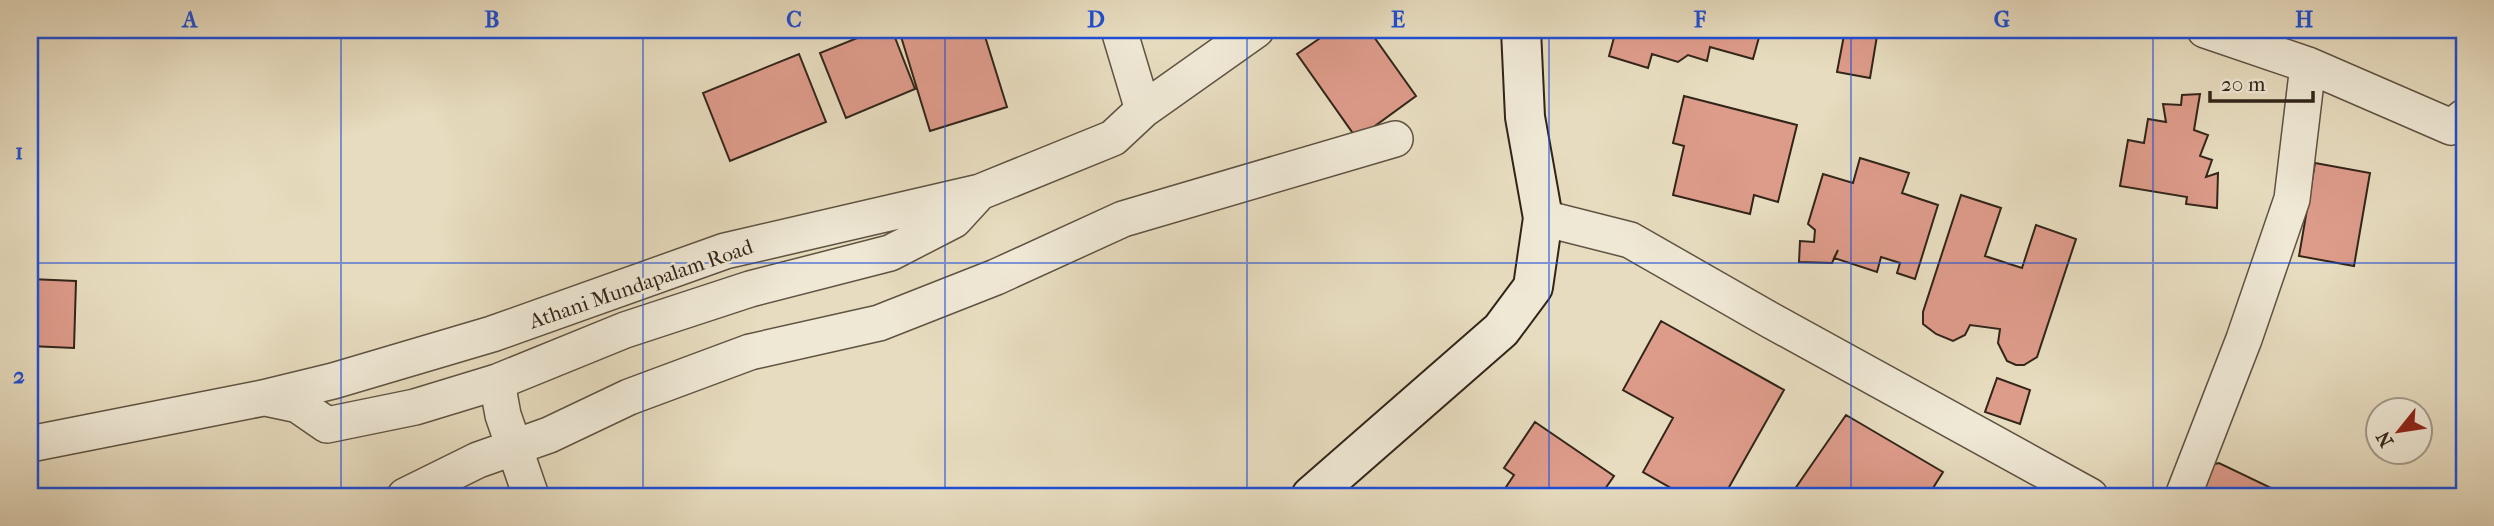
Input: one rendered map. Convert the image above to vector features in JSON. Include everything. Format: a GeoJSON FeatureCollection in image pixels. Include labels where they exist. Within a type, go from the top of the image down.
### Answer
{"type":"FeatureCollection","features":[{"type":"Feature","properties":{"kind":"street"},"geometry":{"type":"LineString","coordinates":[[1119,30],[1143,110]]}},
{"type":"Feature","properties":{"kind":"street","name":"Athani Mundapalam Road"},"geometry":{"type":"LineString","coordinates":[[30,444],[263,398],[333,381],[492,334],[726,251],[980,192],[1113,138],[1143,110],[1256,30]]}},
{"type":"Feature","properties":{"kind":"street"},"geometry":{"type":"LineString","coordinates":[[1311,496],[1501,330],[1533,287],[1543,218],[1525,117],[1521,30]]}},
{"type":"Feature","properties":{"kind":"street"},"geometry":{"type":"LineString","coordinates":[[2205,30],[2308,65],[2451,127],[2464,117]]}},
{"type":"Feature","properties":{"kind":"street"},"geometry":{"type":"LineString","coordinates":[[2183,496],[2244,340],[2292,199],[2308,65]]}},
{"type":"Feature","properties":{"kind":"street"},"geometry":{"type":"LineString","coordinates":[[405,496],[478,460],[549,435],[629,397],[750,352],[879,323],[996,277],[1124,219],[1395,139]]}},
{"type":"Feature","properties":{"kind":"street"},"geometry":{"type":"LineString","coordinates":[[263,398],[298,405],[327,425],[415,407],[498,382],[625,330],[750,289],[890,253],[954,220],[980,192]]}},
{"type":"Feature","properties":{"kind":"street"},"geometry":{"type":"LineString","coordinates":[[1543,218],[1630,240],[1782,327],[2090,496]]}},
{"type":"Feature","properties":{"kind":"street"},"geometry":{"type":"LineString","coordinates":[[498,382],[503,415],[531,496]]}},
{"type":"Feature","properties":{"kind":"building"},"geometry":{"type":"Polygon","coordinates":[[[877,30],[892,30],[915,89],[846,118],[820,53],[877,30]]]}},
{"type":"Feature","properties":{"kind":"building"},"geometry":{"type":"Polygon","coordinates":[[[899,30],[983,30],[1007,107],[930,131],[899,30]]]}},
{"type":"Feature","properties":{"kind":"building"},"geometry":{"type":"Polygon","coordinates":[[[1332,30],[1369,30],[1416,96],[1357,139],[1297,54],[1332,30]]]}},
{"type":"Feature","properties":{"kind":"building"},"geometry":{"type":"Polygon","coordinates":[[[1616,30],[1761,30],[1753,59],[1710,47],[1707,61],[1688,55],[1678,62],[1652,54],[1648,68],[1609,56],[1616,30]]]}},
{"type":"Feature","properties":{"kind":"building"},"geometry":{"type":"Polygon","coordinates":[[[1845,30],[1878,30],[1870,78],[1837,72],[1845,30]]]}},
{"type":"Feature","properties":{"kind":"building"},"geometry":{"type":"Polygon","coordinates":[[[799,54],[826,122],[730,161],[703,93],[799,54]]]}},
{"type":"Feature","properties":{"kind":"building"},"geometry":{"type":"Polygon","coordinates":[[[2200,94],[2194,130],[2208,135],[2200,156],[2212,160],[2206,177],[2218,173],[2217,208],[2186,204],[2187,197],[2120,186],[2128,140],[2144,143],[2148,119],[2166,122],[2163,104],[2181,105],[2182,95],[2200,94]]]}},
{"type":"Feature","properties":{"kind":"building"},"geometry":{"type":"Polygon","coordinates":[[[1684,96],[1797,125],[1778,202],[1754,195],[1750,214],[1673,195],[1684,146],[1673,143],[1684,96]]]}},
{"type":"Feature","properties":{"kind":"building"},"geometry":{"type":"Polygon","coordinates":[[[1860,158],[1909,173],[1902,193],[1938,205],[1915,279],[1897,273],[1900,263],[1881,257],[1877,272],[1834,258],[1832,263],[1799,262],[1800,241],[1814,242],[1815,230],[1808,224],[1823,174],[1853,183],[1860,158]]]}},
{"type":"Feature","properties":{"kind":"building"},"geometry":{"type":"Polygon","coordinates":[[[2315,163],[2370,173],[2354,266],[2299,256],[2315,163]]]}},
{"type":"Feature","properties":{"kind":"building"},"geometry":{"type":"Polygon","coordinates":[[[1961,195],[2001,208],[1985,256],[2022,268],[2036,225],[2076,239],[2037,357],[2024,365],[2007,361],[1998,343],[2000,329],[1970,325],[1965,335],[1953,341],[1936,334],[1923,324],[1923,312],[1961,195]]]}},
{"type":"Feature","properties":{"kind":"building"},"geometry":{"type":"Polygon","coordinates":[[[30,279],[76,281],[74,348],[30,346],[30,279]]]}},
{"type":"Feature","properties":{"kind":"building"},"geometry":{"type":"Polygon","coordinates":[[[1661,321],[1784,390],[1724,496],[1685,496],[1643,472],[1673,418],[1623,390],[1661,321]]]}},
{"type":"Feature","properties":{"kind":"building"},"geometry":{"type":"Polygon","coordinates":[[[1997,378],[2030,390],[2020,424],[1985,412],[1997,378]]]}},
{"type":"Feature","properties":{"kind":"building"},"geometry":{"type":"Polygon","coordinates":[[[1846,415],[1943,472],[1928,496],[1790,496],[1846,415]]]}},
{"type":"Feature","properties":{"kind":"building"},"geometry":{"type":"Polygon","coordinates":[[[1535,422],[1614,476],[1600,496],[1500,496],[1514,475],[1504,468],[1535,422]]]}},
{"type":"Feature","properties":{"kind":"building"},"geometry":{"type":"Polygon","coordinates":[[[2185,453],[2211,465],[2219,463],[2288,496],[2164,496],[2185,453]]]}}]}
